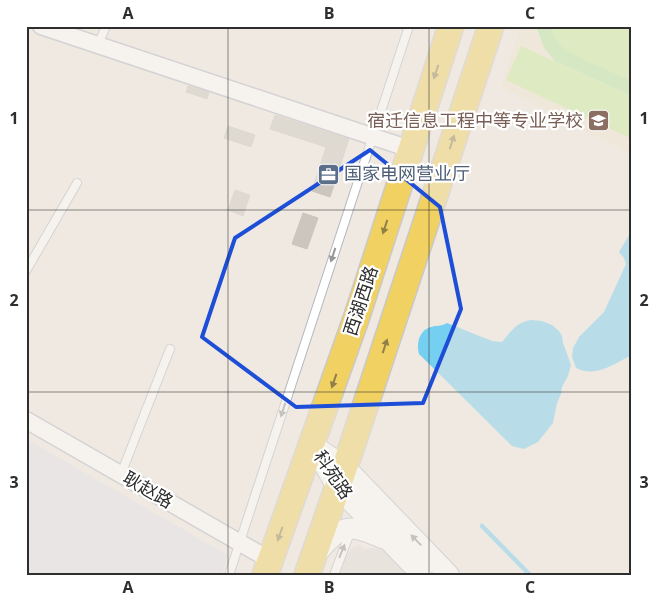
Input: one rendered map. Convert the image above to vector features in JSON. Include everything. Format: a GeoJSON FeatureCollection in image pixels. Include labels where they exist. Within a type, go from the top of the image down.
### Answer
{"type":"FeatureCollection","features":[{"type":"Feature","properties":{"kind":"main road","name":"西湖西路"},"geometry":{"type":"LineString","coordinates":[[268,568],[356,319],[451,26]]}},
{"type":"Feature","properties":{"kind":"main road","name":"西湖西路"},"geometry":{"type":"LineString","coordinates":[[310,566],[352,446],[491,26]]}},
{"type":"Feature","properties":{"kind":"street"},"geometry":{"type":"LineString","coordinates":[[41,26],[410,149]]}},
{"type":"Feature","properties":{"kind":"street","name":"耿赵路"},"geometry":{"type":"LineString","coordinates":[[26,420],[239,542],[268,568]]}},
{"type":"Feature","properties":{"kind":"street","name":"科苑路"},"geometry":{"type":"LineString","coordinates":[[312,445],[341,477],[389,541],[422,575]]}},
{"type":"Feature","properties":{"kind":"street","name":"科苑路"},"geometry":{"type":"LineString","coordinates":[[341,477],[449,575]]}},
{"type":"Feature","properties":{"kind":"street"},"geometry":{"type":"LineString","coordinates":[[310,566],[335,533],[352,527],[389,541]]}},
{"type":"Feature","properties":{"kind":"lane"},"geometry":{"type":"LineString","coordinates":[[98,45],[106,26]]}},
{"type":"Feature","properties":{"kind":"lane"},"geometry":{"type":"LineString","coordinates":[[229,575],[409,26]]}},
{"type":"Feature","properties":{"kind":"lane"},"geometry":{"type":"LineString","coordinates":[[26,271],[77,183]]}},
{"type":"Feature","properties":{"kind":"lane"},"geometry":{"type":"LineString","coordinates":[[121,474],[170,349]]}},
{"type":"Feature","properties":{"kind":"lane"},"geometry":{"type":"LineString","coordinates":[[334,575],[352,527]]}},
{"type":"Feature","properties":{"kind":"highlighted area"},"geometry":{"type":"Polygon","coordinates":[[[370,150],[440,207],[461,309],[423,403],[296,407],[202,337],[235,238],[370,150]]]}},
{"type":"Feature","properties":{"kind":"shaded area","name":"宿迁信息工程中等专业学校"},"geometry":{"type":"Polygon","coordinates":[[[520,26],[632,26],[632,155],[501,87],[520,26]]]}},
{"type":"Feature","properties":{"kind":"shaded area"},"geometry":{"type":"Polygon","coordinates":[[[26,439],[228,555],[222,575],[26,575],[26,439]]]}},
{"type":"Feature","properties":{"kind":"shaded area"},"geometry":{"type":"Polygon","coordinates":[[[360,544],[363,549],[384,550],[409,575],[340,575],[346,557],[352,548],[360,544]]]}},
{"type":"Feature","properties":{"kind":"green space"},"geometry":{"type":"Polygon","coordinates":[[[536,26],[632,26],[632,96],[555,61],[544,48],[536,26]]]}},
{"type":"Feature","properties":{"kind":"green space"},"geometry":{"type":"Polygon","coordinates":[[[550,26],[632,26],[632,81],[582,59],[565,49],[556,40],[550,26]]]}},
{"type":"Feature","properties":{"kind":"green space"},"geometry":{"type":"Polygon","coordinates":[[[521,46],[632,96],[632,139],[506,80],[521,46]]]}},
{"type":"Feature","properties":{"kind":"water"},"geometry":{"type":"Polygon","coordinates":[[[632,230],[632,355],[605,369],[584,371],[576,368],[572,357],[573,348],[579,337],[604,312],[626,264],[619,252],[632,230]]]}},
{"type":"Feature","properties":{"kind":"water"},"geometry":{"type":"Polygon","coordinates":[[[531,320],[542,321],[552,325],[559,331],[571,365],[557,403],[553,423],[538,442],[524,449],[512,446],[419,354],[418,346],[419,338],[424,331],[447,323],[492,341],[502,342],[518,325],[531,320]]]}},
{"type":"Feature","properties":{"kind":"building"},"geometry":{"type":"Polygon","coordinates":[[[188,86],[209,92],[207,99],[186,92],[188,86]]]}},
{"type":"Feature","properties":{"kind":"building"},"geometry":{"type":"Polygon","coordinates":[[[275,115],[349,139],[330,197],[312,191],[326,147],[270,129],[275,115]]]}},
{"type":"Feature","properties":{"kind":"building"},"geometry":{"type":"Polygon","coordinates":[[[228,126],[255,135],[251,147],[224,138],[228,126]]]}},
{"type":"Feature","properties":{"kind":"building"},"geometry":{"type":"Polygon","coordinates":[[[235,190],[250,195],[243,216],[228,210],[235,190]]]}},
{"type":"Feature","properties":{"kind":"building"},"geometry":{"type":"Polygon","coordinates":[[[303,213],[318,218],[307,249],[292,244],[303,213]]]}},
{"type":"Feature","properties":{"kind":"waterway"},"geometry":{"type":"LineString","coordinates":[[482,526],[530,575]]}},
{"type":"Feature","properties":{"kind":"place","name":"宿迁信息工程中等专业学校"},"geometry":{"type":"Point","coordinates":[599,121]}},
{"type":"Feature","properties":{"kind":"place","name":"国家电网营业厅"},"geometry":{"type":"Point","coordinates":[328,174]}}]}
